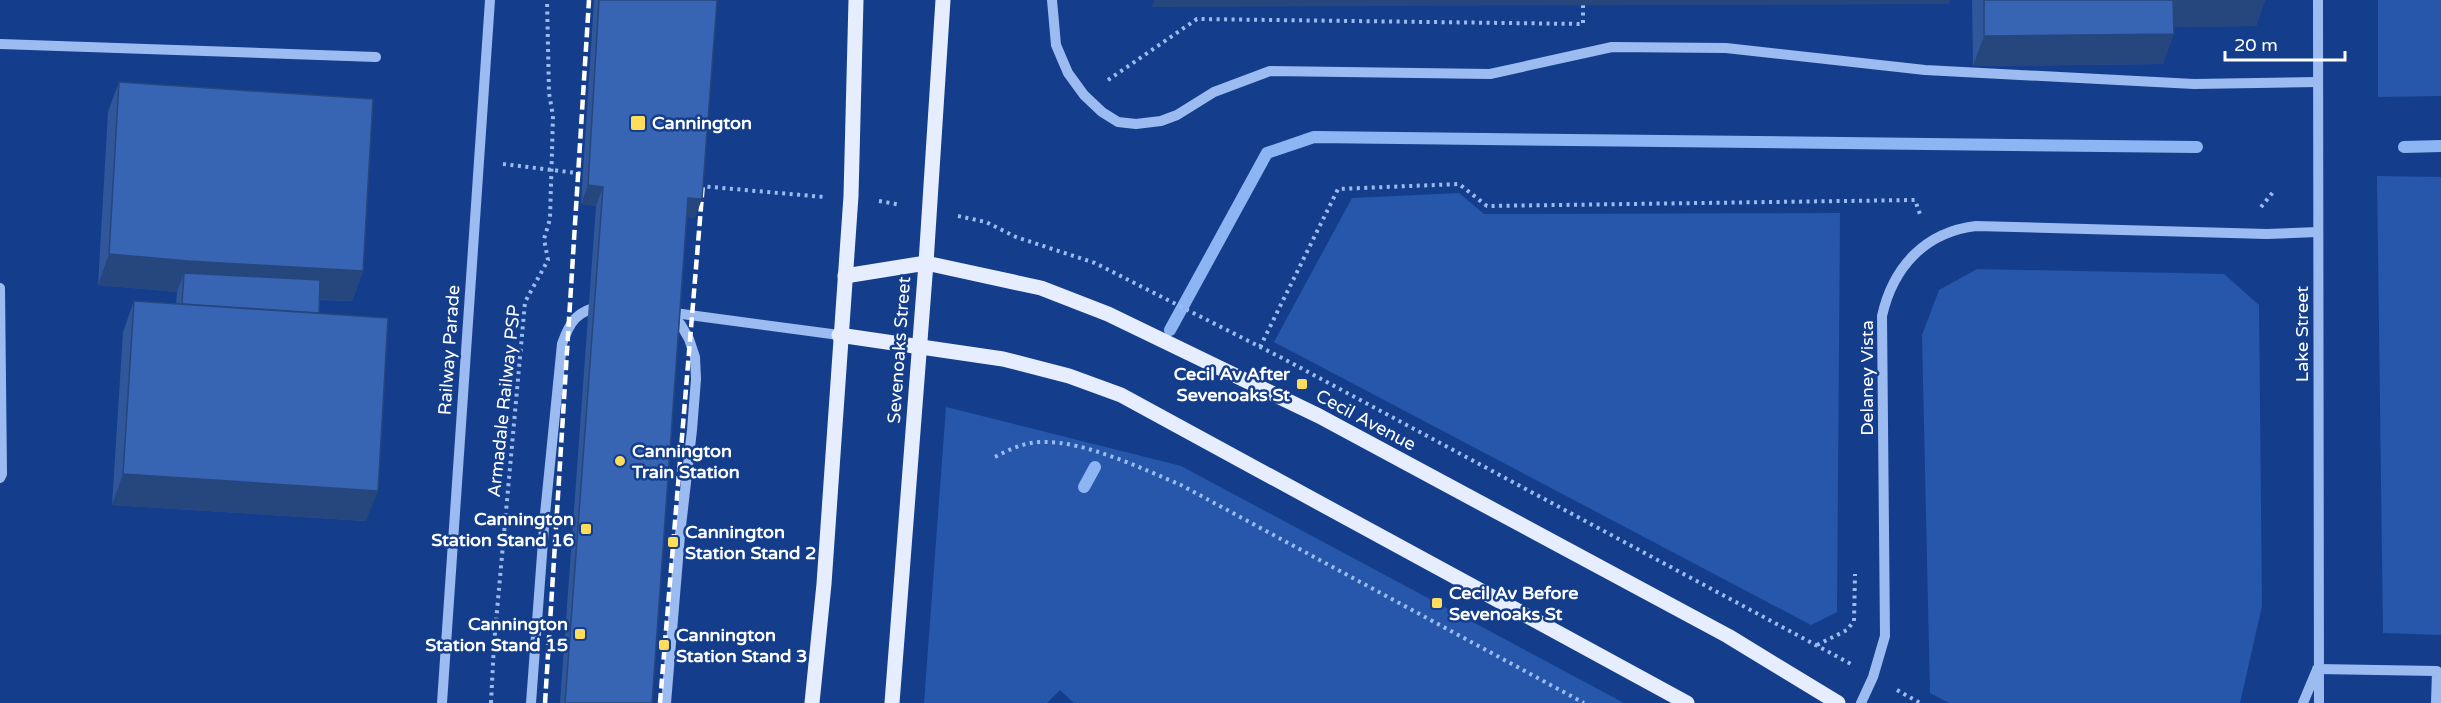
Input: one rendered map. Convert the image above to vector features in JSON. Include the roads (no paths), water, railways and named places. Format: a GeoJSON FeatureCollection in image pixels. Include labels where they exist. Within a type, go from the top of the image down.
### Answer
{"type":"FeatureCollection","features":[{"type":"Feature","properties":{"kind":"main road"},"geometry":{"type":"LineString","coordinates":[[812,703],[824,584],[851,196],[856,0]]}},
{"type":"Feature","properties":{"kind":"main road","name":"Sevenoaks Street"},"geometry":{"type":"LineString","coordinates":[[892,703],[926,263],[943,0]]}},
{"type":"Feature","properties":{"kind":"main road","name":"Cecil Avenue"},"geometry":{"type":"LineString","coordinates":[[845,276],[926,263],[1041,288],[1108,314],[1319,416],[1728,636],[1838,703]]}},
{"type":"Feature","properties":{"kind":"main road"},"geometry":{"type":"LineString","coordinates":[[840,335],[1003,358],[1069,376],[1121,395],[1687,703]]}},
{"type":"Feature","properties":{"kind":"street","name":"Railway Parade"},"geometry":{"type":"LineString","coordinates":[[442,703],[490,0]]}},
{"type":"Feature","properties":{"kind":"street"},"geometry":{"type":"LineString","coordinates":[[1053,0],[1056,45],[1068,73],[1084,95],[1102,112],[1118,122],[1136,124],[1177,115],[1214,92],[1270,71],[1490,74],[1612,47],[1726,48],[1924,70],[2194,84],[2318,82]]}},
{"type":"Feature","properties":{"kind":"street","name":"Lake Street"},"geometry":{"type":"LineString","coordinates":[[2318,0],[2317,669],[2319,703]]}},
{"type":"Feature","properties":{"kind":"street"},"geometry":{"type":"LineString","coordinates":[[0,44],[376,57]]}},
{"type":"Feature","properties":{"kind":"street","name":"Delaney Vista"},"geometry":{"type":"LineString","coordinates":[[1861,703],[1874,677],[1885,636],[1882,316],[1893,281],[1913,256],[1941,234],[1957,228],[1976,226],[2266,234],[2318,232]]}},
{"type":"Feature","properties":{"kind":"street"},"geometry":{"type":"LineString","coordinates":[[0,288],[2,474],[0,478]]}},
{"type":"Feature","properties":{"kind":"street"},"geometry":{"type":"LineString","coordinates":[[531,703],[545,514],[562,344],[570,324],[586,310],[599,306],[614,306]]}},
{"type":"Feature","properties":{"kind":"street"},"geometry":{"type":"LineString","coordinates":[[658,311],[840,335]]}},
{"type":"Feature","properties":{"kind":"street"},"geometry":{"type":"LineString","coordinates":[[666,703],[696,379],[695,357],[689,339],[681,325],[669,313]]}},
{"type":"Feature","properties":{"kind":"street"},"geometry":{"type":"LineString","coordinates":[[2317,669],[2437,671],[2436,703]]}},
{"type":"Feature","properties":{"kind":"street","name":"Lake Street"},"geometry":{"type":"LineString","coordinates":[[2304,703],[2317,669]]}},
{"type":"Feature","properties":{"kind":"waterway"},"geometry":{"type":"LineString","coordinates":[[1170,330],[1267,153],[1314,137],[2197,147]]}},
{"type":"Feature","properties":{"kind":"waterway"},"geometry":{"type":"LineString","coordinates":[[2404,147],[2441,146]]}},
{"type":"Feature","properties":{"kind":"waterway"},"geometry":{"type":"LineString","coordinates":[[1084,487],[1095,467]]}},
{"type":"Feature","properties":{"kind":"railway"},"geometry":{"type":"LineString","coordinates":[[545,703],[589,0]]}},
{"type":"Feature","properties":{"kind":"railway"},"geometry":{"type":"LineString","coordinates":[[660,703],[703,183]]}},
{"type":"Feature","properties":{"kind":"place","name":"Cannington"},"geometry":{"type":"Point","coordinates":[638,123]}},
{"type":"Feature","properties":{"kind":"place","name":"Cecil Av After Sevenoaks St"},"geometry":{"type":"Point","coordinates":[1302,384]}},
{"type":"Feature","properties":{"kind":"place","name":"Cannington Train Station"},"geometry":{"type":"Point","coordinates":[620,461]}},
{"type":"Feature","properties":{"kind":"place","name":"Cannington Station Stand 16"},"geometry":{"type":"Point","coordinates":[586,529]}},
{"type":"Feature","properties":{"kind":"place","name":"Cannington Station Stand 2"},"geometry":{"type":"Point","coordinates":[673,542]}},
{"type":"Feature","properties":{"kind":"place","name":"Cecil Av Before Sevenoaks St"},"geometry":{"type":"Point","coordinates":[1437,603]}},
{"type":"Feature","properties":{"kind":"place","name":"Cannington Station Stand 15"},"geometry":{"type":"Point","coordinates":[580,634]}},
{"type":"Feature","properties":{"kind":"place","name":"Cannington Station Stand 3"},"geometry":{"type":"Point","coordinates":[664,645]}}]}
